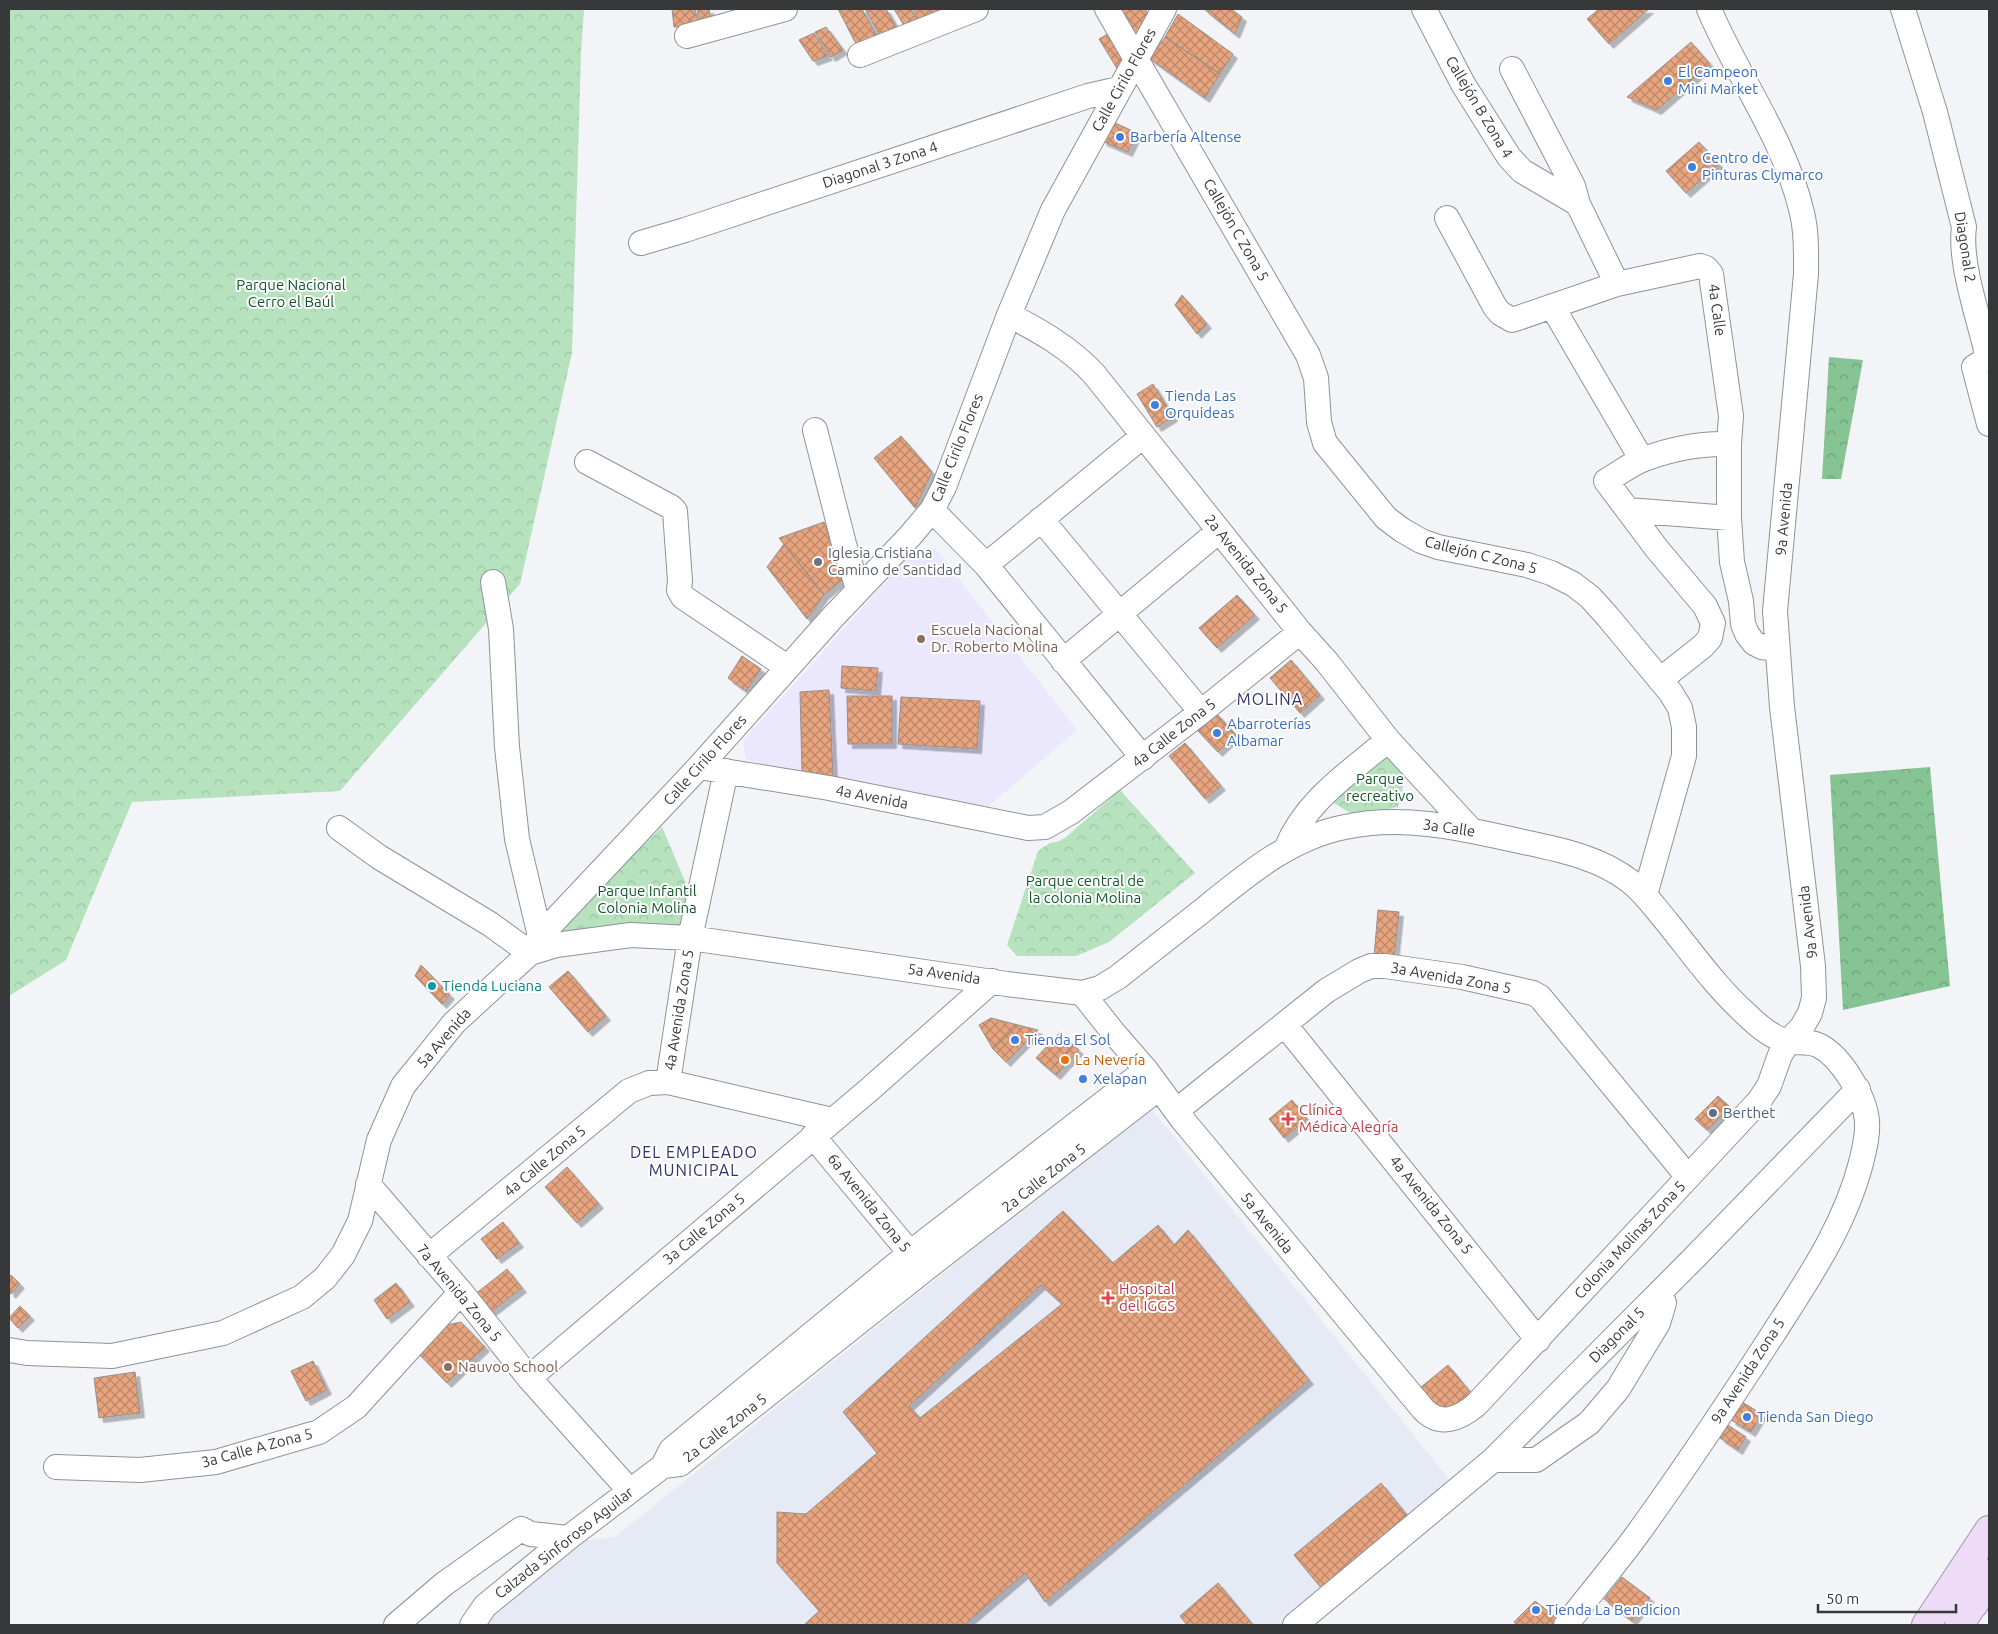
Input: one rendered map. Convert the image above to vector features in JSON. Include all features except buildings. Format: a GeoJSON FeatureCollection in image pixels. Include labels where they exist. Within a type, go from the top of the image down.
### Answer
{"type":"FeatureCollection","features":[{"type":"Feature","properties":{"kind":"main road"},"geometry":{"type":"LineString","coordinates":[[1926,1625],[1989,1530]]}},
{"type":"Feature","properties":{"kind":"main road"},"geometry":{"type":"LineString","coordinates":[[1974,1610],[1964,1595],[1965,1581],[1989,1544]]}},
{"type":"Feature","properties":{"kind":"main road"},"geometry":{"type":"LineString","coordinates":[[1974,1610],[1989,1581]]}},
{"type":"Feature","properties":{"kind":"main road"},"geometry":{"type":"LineString","coordinates":[[1935,1625],[1947,1610],[1954,1606],[1974,1610]]}},
{"type":"Feature","properties":{"kind":"street"},"geometry":{"type":"LineString","coordinates":[[687,36],[785,9]]}},
{"type":"Feature","properties":{"kind":"street"},"geometry":{"type":"LineString","coordinates":[[860,55],[976,9]]}},
{"type":"Feature","properties":{"kind":"street","name":"Callejón C Zona 5"},"geometry":{"type":"LineString","coordinates":[[1107,9],[1308,355],[1316,378],[1319,422],[1324,443],[1377,508],[1402,530],[1421,541],[1438,547],[1527,565],[1551,573],[1572,584],[1602,610],[1660,680],[1680,708],[1684,727],[1684,756],[1645,895]]}},
{"type":"Feature","properties":{"kind":"street","name":"Calle Cirilo Flores"},"geometry":{"type":"LineString","coordinates":[[535,944],[699,767],[858,589],[910,536],[932,510],[944,487],[1009,315],[1053,210],[1164,9]]}},
{"type":"Feature","properties":{"kind":"street","name":"Callejón B Zona 4"},"geometry":{"type":"LineString","coordinates":[[1424,9],[1463,84],[1509,157],[1522,170],[1578,204]]}},
{"type":"Feature","properties":{"kind":"street","name":"9a Avenida"},"geometry":{"type":"LineString","coordinates":[[1709,9],[1781,150],[1794,182],[1803,215],[1806,246],[1806,274],[1775,611],[1782,708],[1813,966],[1814,998],[1810,1013],[1802,1027],[1789,1042]]}},
{"type":"Feature","properties":{"kind":"street","name":"Diagonal 2"},"geometry":{"type":"LineString","coordinates":[[1903,9],[1935,112],[1964,227],[1962,240],[1964,258],[1986,350],[1985,360],[1974,367],[1989,424]]}},
{"type":"Feature","properties":{"kind":"street"},"geometry":{"type":"LineString","coordinates":[[1512,68],[1573,186],[1578,204],[1617,284]]}},
{"type":"Feature","properties":{"kind":"street","name":"Diagonal 3 Zona 4"},"geometry":{"type":"LineString","coordinates":[[641,242],[685,230],[1088,96],[1119,89]]}},
{"type":"Feature","properties":{"kind":"street","name":"4a Calle"},"geometry":{"type":"LineString","coordinates":[[1447,218],[1500,313],[1512,320],[1617,284],[1700,266],[1706,268],[1711,274],[1730,416],[1729,518],[1732,562],[1747,634],[1754,643],[1762,647],[1778,649]]}},
{"type":"Feature","properties":{"kind":"street"},"geometry":{"type":"LineString","coordinates":[[1964,227],[1975,250],[1989,303]]}},
{"type":"Feature","properties":{"kind":"street"},"geometry":{"type":"LineString","coordinates":[[1552,306],[1642,460]]}},
{"type":"Feature","properties":{"kind":"street","name":"2a Avenida Zona 5"},"geometry":{"type":"LineString","coordinates":[[1009,315],[1033,327],[1080,360],[1126,413],[1219,532],[1266,587],[1300,632],[1327,662],[1388,740],[1471,830]]}},
{"type":"Feature","properties":{"kind":"street"},"geometry":{"type":"LineString","coordinates":[[815,430],[844,544],[858,589]]}},
{"type":"Feature","properties":{"kind":"street"},"geometry":{"type":"LineString","coordinates":[[986,565],[1143,436]]}},
{"type":"Feature","properties":{"kind":"street"},"geometry":{"type":"LineString","coordinates":[[1660,680],[1703,646],[1710,638],[1713,624],[1704,606],[1606,481],[1642,460],[1692,446],[1711,443],[1729,444]]}},
{"type":"Feature","properties":{"kind":"street"},"geometry":{"type":"LineString","coordinates":[[588,462],[671,507],[675,512],[679,590],[683,597],[787,668]]}},
{"type":"Feature","properties":{"kind":"street"},"geometry":{"type":"LineString","coordinates":[[932,510],[986,565],[1143,758]]}},
{"type":"Feature","properties":{"kind":"street"},"geometry":{"type":"LineString","coordinates":[[1628,510],[1729,518]]}},
{"type":"Feature","properties":{"kind":"street"},"geometry":{"type":"LineString","coordinates":[[1041,519],[1201,712]]}},
{"type":"Feature","properties":{"kind":"street"},"geometry":{"type":"LineString","coordinates":[[1063,660],[1219,532]]}},
{"type":"Feature","properties":{"kind":"street"},"geometry":{"type":"LineString","coordinates":[[493,582],[501,628],[507,747],[517,839],[535,944]]}},
{"type":"Feature","properties":{"kind":"street","name":"4a Calle Zona 5"},"geometry":{"type":"LineString","coordinates":[[1045,827],[1071,812],[1143,758],[1300,632]]}},
{"type":"Feature","properties":{"kind":"street"},"geometry":{"type":"LineString","coordinates":[[1286,849],[1299,823],[1318,799],[1388,740]]}},
{"type":"Feature","properties":{"kind":"street","name":"4a Avenida"},"geometry":{"type":"LineString","coordinates":[[699,767],[829,788],[1028,828],[1045,827]]}},
{"type":"Feature","properties":{"kind":"street","name":"4a Avenida Zona 5"},"geometry":{"type":"LineString","coordinates":[[668,1082],[690,938],[726,771]]}},
{"type":"Feature","properties":{"kind":"street","name":"3a Calle"},"geometry":{"type":"LineString","coordinates":[[1082,993],[1100,988],[1118,977],[1217,899],[1286,849],[1312,836],[1345,826],[1371,823],[1441,825],[1471,830],[1579,856],[1608,867],[1629,881],[1645,895],[1724,993],[1745,1014],[1775,1037],[1789,1042]]}},
{"type":"Feature","properties":{"kind":"street"},"geometry":{"type":"LineString","coordinates":[[340,828],[379,857],[490,924],[535,944]]}},
{"type":"Feature","properties":{"kind":"street","name":"5a Avenida"},"geometry":{"type":"LineString","coordinates":[[9,1350],[27,1353],[112,1356],[223,1333],[302,1297],[324,1278],[343,1255],[360,1221],[379,1140],[404,1086],[454,1023],[535,944],[556,945],[631,935],[690,938],[1082,993],[1153,1079],[1176,1111],[1429,1416],[1438,1420],[1449,1420]]}},
{"type":"Feature","properties":{"kind":"street","name":"3a Avenida Zona 5"},"geometry":{"type":"LineString","coordinates":[[1176,1111],[1326,991],[1371,966],[1391,967],[1462,977],[1533,993],[1546,1003],[1688,1177]]}},
{"type":"Feature","properties":{"kind":"street","name":"3a Calle Zona 5"},"geometry":{"type":"LineString","coordinates":[[529,1378],[960,1011],[992,981]]}},
{"type":"Feature","properties":{"kind":"street","name":"4a Avenida Zona 5"},"geometry":{"type":"LineString","coordinates":[[1284,1025],[1538,1340]]}},
{"type":"Feature","properties":{"kind":"street"},"geometry":{"type":"LineString","coordinates":[[1789,1042],[1809,1042],[1827,1051],[1850,1077],[1858,1090]]}},
{"type":"Feature","properties":{"kind":"street","name":"Colonia Molinas Zona 5"},"geometry":{"type":"LineString","coordinates":[[1449,1420],[1466,1413],[1476,1406],[1758,1101],[1769,1086],[1780,1055],[1789,1042]]}},
{"type":"Feature","properties":{"kind":"street","name":"2a Calle Zona 5"},"geometry":{"type":"LineString","coordinates":[[663,1466],[671,1450],[1153,1079]]}},
{"type":"Feature","properties":{"kind":"street"},"geometry":{"type":"LineString","coordinates":[[668,1082],[832,1120]]}},
{"type":"Feature","properties":{"kind":"street","name":"4a Calle Zona 5"},"geometry":{"type":"LineString","coordinates":[[429,1256],[629,1091],[649,1083],[668,1082]]}},
{"type":"Feature","properties":{"kind":"street","name":"Diagonal 5"},"geometry":{"type":"LineString","coordinates":[[1295,1625],[1493,1460],[1858,1090]]}},
{"type":"Feature","properties":{"kind":"street","name":"9a Avenida Zona 5"},"geometry":{"type":"LineString","coordinates":[[1566,1625],[1635,1538],[1739,1388],[1836,1233],[1850,1200],[1866,1140],[1867,1122],[1864,1105],[1858,1090]]}},
{"type":"Feature","properties":{"kind":"street","name":"6a Avenida Zona 5"},"geometry":{"type":"LineString","coordinates":[[813,1136],[917,1262]]}},
{"type":"Feature","properties":{"kind":"street","name":"7a Avenida Zona 5"},"geometry":{"type":"LineString","coordinates":[[368,1184],[461,1292],[529,1378],[630,1491]]}},
{"type":"Feature","properties":{"kind":"street","name":"3a Calle A Zona 5"},"geometry":{"type":"LineString","coordinates":[[56,1466],[140,1470],[216,1462],[319,1432],[356,1407],[461,1292]]}},
{"type":"Feature","properties":{"kind":"street"},"geometry":{"type":"LineString","coordinates":[[1493,1460],[1536,1460],[1589,1423],[1618,1389],[1658,1323],[1664,1303],[1660,1292]]}},
{"type":"Feature","properties":{"kind":"street","name":"Calzada Sinforoso Aguilar"},"geometry":{"type":"LineString","coordinates":[[472,1625],[484,1606],[568,1538],[663,1466]]}},
{"type":"Feature","properties":{"kind":"street"},"geometry":{"type":"LineString","coordinates":[[396,1625],[444,1584],[521,1529],[531,1534],[568,1538]]}},
{"type":"Feature","properties":{"kind":"shaded area","name":"Escuela Nacional Dr. Roberto Molina"},"geometry":{"type":"Polygon","coordinates":[[[916,548],[935,548],[1077,730],[983,811],[746,760],[743,741],[916,548]]]}},
{"type":"Feature","properties":{"kind":"shaded area","name":"Hospital del IGGS"},"geometry":{"type":"Polygon","coordinates":[[[1150,1107],[1456,1488],[1291,1625],[487,1625],[510,1584],[572,1542],[615,1537],[1150,1107]]]}},
{"type":"Feature","properties":{"kind":"green space","name":"Parque Nacional Cerro el Baúl"},"geometry":{"type":"Polygon","coordinates":[[[9,9],[584,9],[572,353],[520,584],[340,791],[132,802],[66,960],[9,996],[9,9]]]}},
{"type":"Feature","properties":{"kind":"green space"},"geometry":{"type":"Polygon","coordinates":[[[1829,357],[1863,360],[1841,479],[1822,479],[1829,357]]]}},
{"type":"Feature","properties":{"kind":"green space","name":"Parque recreativo"},"geometry":{"type":"Polygon","coordinates":[[[1389,751],[1407,771],[1398,807],[1355,816],[1329,800],[1389,751]]]}},
{"type":"Feature","properties":{"kind":"green space"},"geometry":{"type":"Polygon","coordinates":[[[1930,767],[1950,986],[1843,1010],[1830,775],[1930,767]]]}},
{"type":"Feature","properties":{"kind":"green space","name":"Parque central de la colonia Molina"},"geometry":{"type":"Polygon","coordinates":[[[1120,790],[1195,873],[1109,942],[1076,956],[1017,956],[1007,945],[1038,851],[1050,843],[1066,837],[1120,790]]]}},
{"type":"Feature","properties":{"kind":"green space","name":"Parque Infantil Colonia Molina"},"geometry":{"type":"Polygon","coordinates":[[[662,827],[693,900],[685,938],[536,950],[662,827]]]}},
{"type":"Feature","properties":{"kind":"place","name":"El Campeon Mini Market"},"geometry":{"type":"Point","coordinates":[1668,81]}},
{"type":"Feature","properties":{"kind":"place","name":"Barbería Altense"},"geometry":{"type":"Point","coordinates":[1120,137]}},
{"type":"Feature","properties":{"kind":"place","name":"Centro de Pinturas Clymarco"},"geometry":{"type":"Point","coordinates":[1692,167]}},
{"type":"Feature","properties":{"kind":"place","name":"Tienda Las Orquideas"},"geometry":{"type":"Point","coordinates":[1155,405]}},
{"type":"Feature","properties":{"kind":"place","name":"Iglesia Cristiana Camino de Santidad"},"geometry":{"type":"Point","coordinates":[818,562]}},
{"type":"Feature","properties":{"kind":"place","name":"Escuela Nacional Dr. Roberto Molina"},"geometry":{"type":"Point","coordinates":[921,639]}},
{"type":"Feature","properties":{"kind":"place","name":"Abarroterías Albamar"},"geometry":{"type":"Point","coordinates":[1217,733]}},
{"type":"Feature","properties":{"kind":"place","name":"Tienda Luciana"},"geometry":{"type":"Point","coordinates":[432,986]}},
{"type":"Feature","properties":{"kind":"place","name":"Tienda El Sol"},"geometry":{"type":"Point","coordinates":[1015,1040]}},
{"type":"Feature","properties":{"kind":"place","name":"La Nevería"},"geometry":{"type":"Point","coordinates":[1065,1060]}},
{"type":"Feature","properties":{"kind":"place","name":"Xelapan"},"geometry":{"type":"Point","coordinates":[1083,1079]}},
{"type":"Feature","properties":{"kind":"place","name":"Berthet"},"geometry":{"type":"Point","coordinates":[1713,1113]}},
{"type":"Feature","properties":{"kind":"place","name":"Clínica Médica Alegría"},"geometry":{"type":"Point","coordinates":[1288,1119]}},
{"type":"Feature","properties":{"kind":"place","name":"Hospital del IGGS"},"geometry":{"type":"Point","coordinates":[1108,1298]}},
{"type":"Feature","properties":{"kind":"place","name":"Nauvoo School"},"geometry":{"type":"Point","coordinates":[448,1367]}},
{"type":"Feature","properties":{"kind":"place","name":"Tienda San Diego"},"geometry":{"type":"Point","coordinates":[1747,1417]}},
{"type":"Feature","properties":{"kind":"place","name":"Tienda La Bendicion"},"geometry":{"type":"Point","coordinates":[1536,1610]}},
{"type":"Feature","properties":{"kind":"district","name":"MOLINA"},"geometry":{"type":"Point","coordinates":[1270,699]}},
{"type":"Feature","properties":{"kind":"district","name":"DEL EMPLEADO MUNICIPAL"},"geometry":{"type":"Point","coordinates":[694,1161]}}]}
